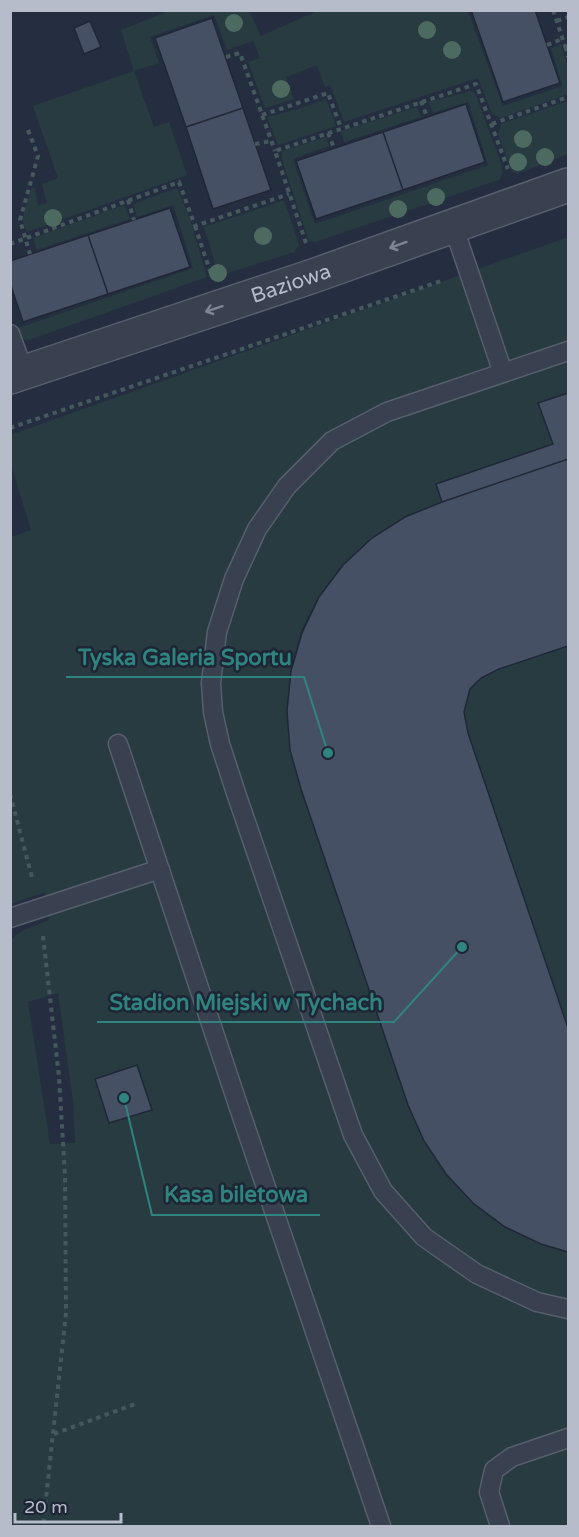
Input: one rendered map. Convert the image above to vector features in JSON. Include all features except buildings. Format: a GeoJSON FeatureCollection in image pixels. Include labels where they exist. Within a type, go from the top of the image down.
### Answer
{"type":"FeatureCollection","features":[{"type":"Feature","properties":{"kind":"street","name":"Baziowa"},"geometry":{"type":"LineString","coordinates":[[17,375],[313,276],[568,185]]}},
{"type":"Feature","properties":{"kind":"lane"},"geometry":{"type":"LineString","coordinates":[[453,225],[503,373]]}},
{"type":"Feature","properties":{"kind":"lane"},"geometry":{"type":"LineString","coordinates":[[10,334],[17,375]]}},
{"type":"Feature","properties":{"kind":"lane"},"geometry":{"type":"LineString","coordinates":[[568,351],[387,412],[332,441],[287,486],[257,529],[234,579],[218,632],[211,683],[213,712],[220,744],[236,794],[353,1136],[383,1191],[424,1237],[477,1274],[537,1302],[568,1309]]}},
{"type":"Feature","properties":{"kind":"lane"},"geometry":{"type":"LineString","coordinates":[[118,744],[381,1527]]}},
{"type":"Feature","properties":{"kind":"lane"},"geometry":{"type":"LineString","coordinates":[[10,918],[160,870]]}},
{"type":"Feature","properties":{"kind":"lane"},"geometry":{"type":"LineString","coordinates":[[500,1527],[489,1492],[494,1470],[512,1457],[568,1438]]}},
{"type":"Feature","properties":{"kind":"path"},"geometry":{"type":"LineString","coordinates":[[553,10],[568,57]]}},
{"type":"Feature","properties":{"kind":"path"},"geometry":{"type":"LineString","coordinates":[[557,21],[568,17]]}},
{"type":"Feature","properties":{"kind":"path"},"geometry":{"type":"LineString","coordinates":[[547,45],[562,39]]}},
{"type":"Feature","properties":{"kind":"path"},"geometry":{"type":"LineString","coordinates":[[226,57],[240,53],[306,244]]}},
{"type":"Feature","properties":{"kind":"path"},"geometry":{"type":"LineString","coordinates":[[275,151],[476,84],[509,174]]}},
{"type":"Feature","properties":{"kind":"path"},"geometry":{"type":"LineString","coordinates":[[262,115],[328,93],[341,128]]}},
{"type":"Feature","properties":{"kind":"path"},"geometry":{"type":"LineString","coordinates":[[492,124],[568,97]]}},
{"type":"Feature","properties":{"kind":"path"},"geometry":{"type":"LineString","coordinates":[[421,101],[427,117]]}},
{"type":"Feature","properties":{"kind":"path"},"geometry":{"type":"LineString","coordinates":[[28,130],[38,156],[20,220],[30,254]]}},
{"type":"Feature","properties":{"kind":"path"},"geometry":{"type":"LineString","coordinates":[[328,132],[334,148]]}},
{"type":"Feature","properties":{"kind":"path"},"geometry":{"type":"LineString","coordinates":[[255,144],[272,141]]}},
{"type":"Feature","properties":{"kind":"path"},"geometry":{"type":"LineString","coordinates":[[10,244],[179,182],[212,277]]}},
{"type":"Feature","properties":{"kind":"path"},"geometry":{"type":"LineString","coordinates":[[195,226],[289,194]]}},
{"type":"Feature","properties":{"kind":"path"},"geometry":{"type":"LineString","coordinates":[[128,200],[134,220]]}},
{"type":"Feature","properties":{"kind":"path"},"geometry":{"type":"LineString","coordinates":[[10,428],[469,272]]}},
{"type":"Feature","properties":{"kind":"path"},"geometry":{"type":"LineString","coordinates":[[10,794],[40,909],[59,1077],[65,1176],[66,1313],[43,1527]]}},
{"type":"Feature","properties":{"kind":"path"},"geometry":{"type":"LineString","coordinates":[[54,1434],[135,1404]]}},
{"type":"Feature","properties":{"kind":"shaded area"},"geometry":{"type":"Polygon","coordinates":[[[169,11],[249,11],[261,36],[317,11],[468,11],[503,106],[562,86],[551,48],[561,44],[568,67],[568,94],[501,118],[492,114],[478,78],[344,122],[330,85],[325,87],[317,65],[286,77],[294,99],[265,108],[248,62],[260,58],[253,41],[227,50],[214,15],[150,37],[159,63],[134,71],[121,30],[169,11]]]}},
{"type":"Feature","properties":{"kind":"shaded area"},"geometry":{"type":"Polygon","coordinates":[[[134,71],[154,127],[169,122],[187,175],[27,232],[22,219],[32,187],[35,188],[38,205],[47,203],[42,184],[58,178],[33,106],[134,71]]]}},
{"type":"Feature","properties":{"kind":"shaded area"},"geometry":{"type":"Polygon","coordinates":[[[471,91],[475,93],[501,163],[503,173],[499,180],[315,242],[309,241],[282,160],[282,151],[326,137],[329,146],[293,159],[315,224],[488,165],[468,102],[433,113],[429,102],[471,91]]]}},
{"type":"Feature","properties":{"kind":"shaded area"},"geometry":{"type":"Polygon","coordinates":[[[326,99],[336,126],[278,145],[267,117],[326,99]]]}},
{"type":"Feature","properties":{"kind":"shaded area"},"geometry":{"type":"Polygon","coordinates":[[[568,101],[568,154],[517,174],[512,171],[498,134],[501,124],[568,101]]]}},
{"type":"Feature","properties":{"kind":"shaded area"},"geometry":{"type":"Polygon","coordinates":[[[417,107],[421,117],[344,142],[341,131],[417,107]]]}},
{"type":"Feature","properties":{"kind":"shaded area"},"geometry":{"type":"Polygon","coordinates":[[[177,188],[190,219],[207,277],[29,340],[22,339],[18,328],[193,268],[173,205],[137,217],[134,206],[135,203],[177,188]]]}},
{"type":"Feature","properties":{"kind":"shaded area"},"geometry":{"type":"Polygon","coordinates":[[[284,200],[299,245],[294,252],[219,276],[204,227],[284,200]]]}},
{"type":"Feature","properties":{"kind":"shaded area"},"geometry":{"type":"Polygon","coordinates":[[[124,205],[130,219],[37,250],[33,238],[124,205]]]}},
{"type":"Feature","properties":{"kind":"shaded area"},"geometry":{"type":"Polygon","coordinates":[[[568,237],[568,1526],[11,1526],[11,939],[22,931],[49,920],[45,892],[11,904],[11,537],[31,530],[11,465],[10,435],[568,237]],[[58,993],[28,1002],[50,1144],[75,1143],[73,1101],[58,993]]]}},
{"type":"Feature","properties":{"kind":"place","name":"Tyska Galeria Sportu"},"geometry":{"type":"Point","coordinates":[328,753]}},
{"type":"Feature","properties":{"kind":"place","name":"Stadion Miejski w Tychach"},"geometry":{"type":"Point","coordinates":[462,947]}},
{"type":"Feature","properties":{"kind":"place","name":"Kasa biletowa"},"geometry":{"type":"Point","coordinates":[124,1098]}}]}
